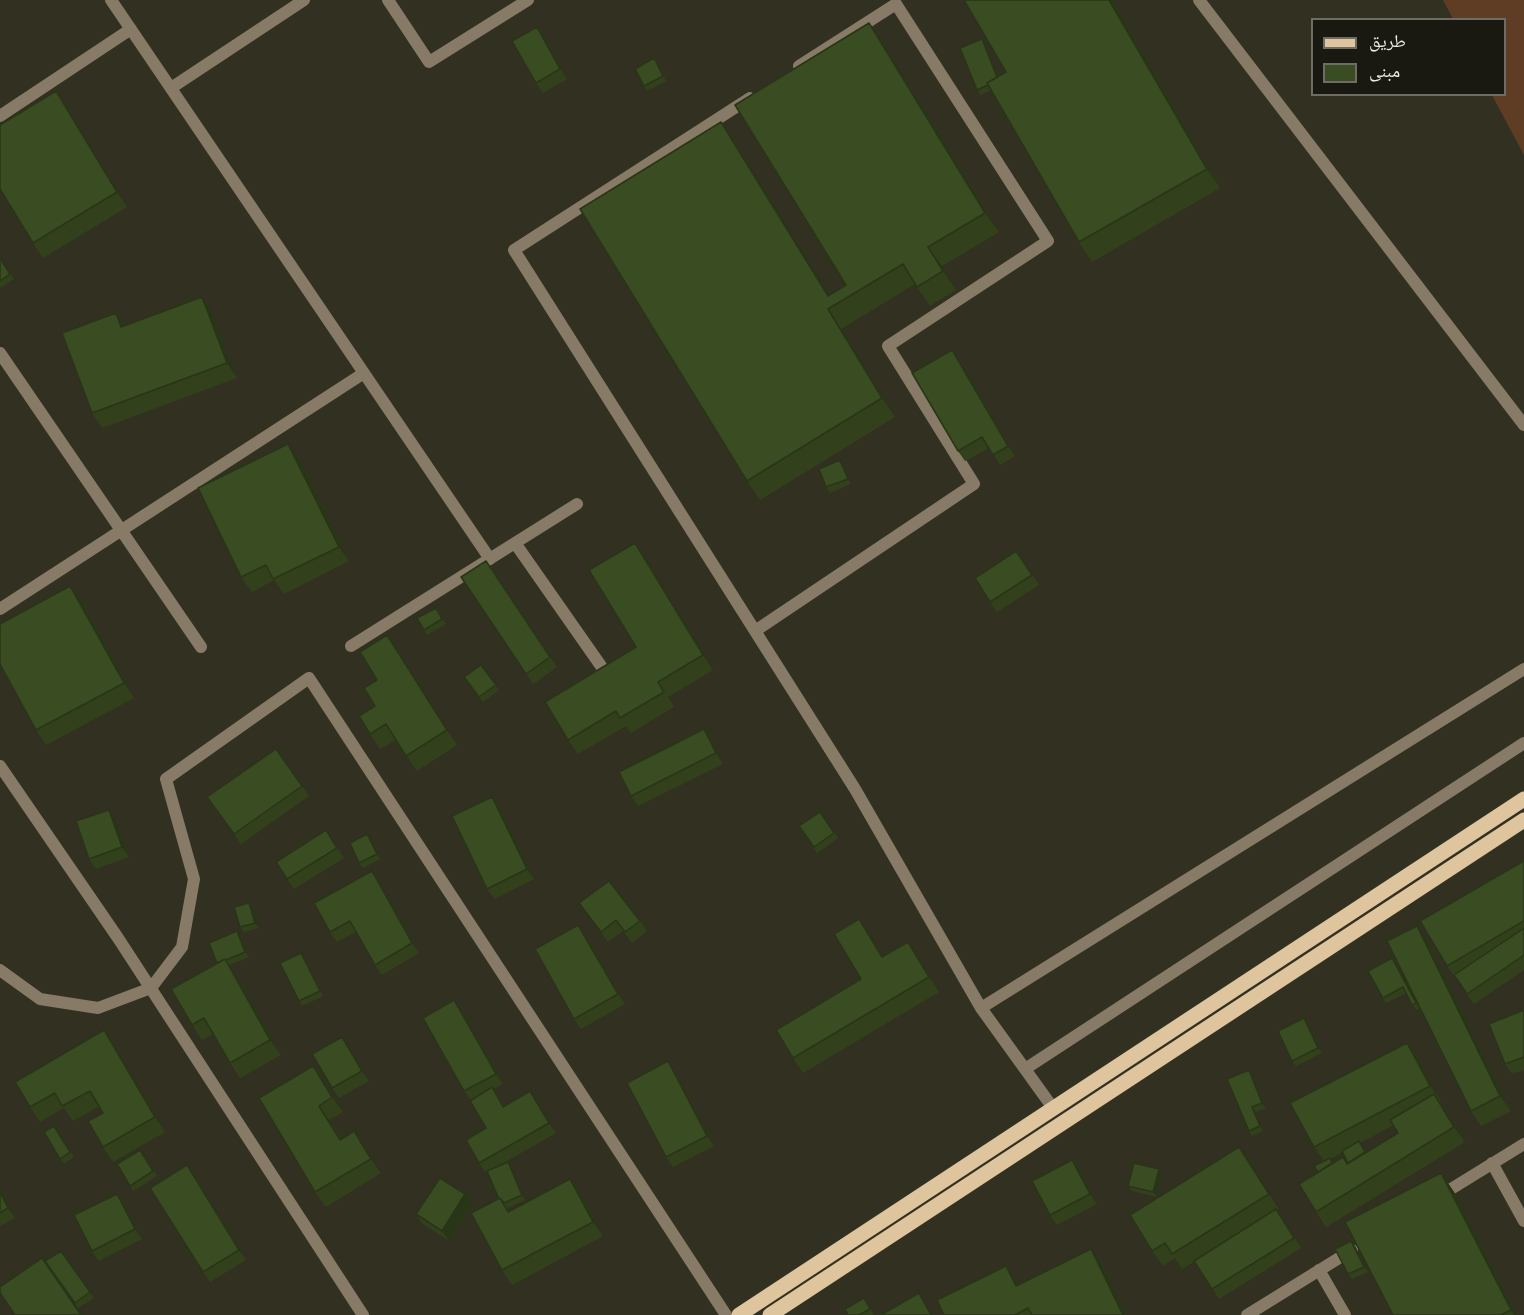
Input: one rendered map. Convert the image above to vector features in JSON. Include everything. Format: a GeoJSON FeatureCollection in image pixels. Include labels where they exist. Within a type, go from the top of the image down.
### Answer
{"type":"FeatureCollection","features":[{"type":"Feature","properties":{"kind":"main road"},"geometry":{"type":"LineString","coordinates":[[739,1315],[1524,799]]}},
{"type":"Feature","properties":{"kind":"main road"},"geometry":{"type":"LineString","coordinates":[[770,1315],[1524,820]]}},
{"type":"Feature","properties":{"kind":"lane"},"geometry":{"type":"LineString","coordinates":[[111,0],[490,559]]}},
{"type":"Feature","properties":{"kind":"lane"},"geometry":{"type":"LineString","coordinates":[[171,88],[304,0]]}},
{"type":"Feature","properties":{"kind":"lane"},"geometry":{"type":"LineString","coordinates":[[388,0],[429,62],[528,0]]}},
{"type":"Feature","properties":{"kind":"lane"},"geometry":{"type":"LineString","coordinates":[[1199,0],[1524,424]]}},
{"type":"Feature","properties":{"kind":"lane"},"geometry":{"type":"LineString","coordinates":[[755,631],[974,484],[888,346],[1048,241],[896,4],[785,75]]}},
{"type":"Feature","properties":{"kind":"lane"},"geometry":{"type":"LineString","coordinates":[[0,116],[131,30]]}},
{"type":"Feature","properties":{"kind":"lane"},"geometry":{"type":"LineString","coordinates":[[765,88],[514,250],[855,789],[981,1008],[1053,1108]]}},
{"type":"Feature","properties":{"kind":"lane"},"geometry":{"type":"LineString","coordinates":[[0,353],[201,647]]}},
{"type":"Feature","properties":{"kind":"lane"},"geometry":{"type":"LineString","coordinates":[[0,609],[364,373]]}},
{"type":"Feature","properties":{"kind":"lane"},"geometry":{"type":"LineString","coordinates":[[351,646],[577,504]]}},
{"type":"Feature","properties":{"kind":"lane"},"geometry":{"type":"LineString","coordinates":[[515,543],[601,666]]}},
{"type":"Feature","properties":{"kind":"lane"},"geometry":{"type":"LineString","coordinates":[[981,1008],[1524,669]]}},
{"type":"Feature","properties":{"kind":"lane"},"geometry":{"type":"LineString","coordinates":[[0,970],[40,999],[98,1008],[151,988],[182,947],[194,879],[166,779],[309,678],[726,1315]]}},
{"type":"Feature","properties":{"kind":"lane"},"geometry":{"type":"LineString","coordinates":[[1025,1069],[1524,743]]}},
{"type":"Feature","properties":{"kind":"lane"},"geometry":{"type":"LineString","coordinates":[[0,766],[151,988],[363,1315]]}},
{"type":"Feature","properties":{"kind":"lane"},"geometry":{"type":"LineString","coordinates":[[1431,1201],[1524,1143]]}},
{"type":"Feature","properties":{"kind":"lane"},"geometry":{"type":"LineString","coordinates":[[1492,1163],[1524,1221]]}},
{"type":"Feature","properties":{"kind":"lane"},"geometry":{"type":"LineString","coordinates":[[1246,1315],[1360,1245]]}},
{"type":"Feature","properties":{"kind":"lane"},"geometry":{"type":"LineString","coordinates":[[1319,1270],[1345,1315]]}},
{"type":"Feature","properties":{"kind":"shaded area"},"geometry":{"type":"Polygon","coordinates":[[[1443,0],[1524,0],[1524,155],[1493,96],[1506,96],[1506,18],[1452,18],[1443,0]]]}},
{"type":"Feature","properties":{"kind":"building"},"geometry":{"type":"Polygon","coordinates":[[[964,0],[1109,0],[1207,169],[1079,242],[987,83],[1006,72],[964,0]]]}},
{"type":"Feature","properties":{"kind":"building"},"geometry":{"type":"Polygon","coordinates":[[[869,23],[985,213],[928,247],[943,271],[917,287],[903,264],[828,309],[882,398],[747,481],[580,209],[721,122],[828,296],[846,285],[735,105],[869,23]]]}},
{"type":"Feature","properties":{"kind":"building"},"geometry":{"type":"Polygon","coordinates":[[[537,27],[560,69],[536,83],[512,41],[537,27]]]}},
{"type":"Feature","properties":{"kind":"building"},"geometry":{"type":"Polygon","coordinates":[[[982,39],[997,77],[987,83],[988,85],[977,90],[960,48],[982,39]]]}},
{"type":"Feature","properties":{"kind":"building"},"geometry":{"type":"Polygon","coordinates":[[[654,58],[663,76],[644,86],[635,69],[654,58]]]}},
{"type":"Feature","properties":{"kind":"building"},"geometry":{"type":"Polygon","coordinates":[[[56,91],[117,192],[33,243],[0,189],[0,125],[56,91]]]}},
{"type":"Feature","properties":{"kind":"building"},"geometry":{"type":"Polygon","coordinates":[[[0,258],[10,274],[0,281],[0,258]]]}},
{"type":"Feature","properties":{"kind":"building"},"geometry":{"type":"Polygon","coordinates":[[[202,297],[227,363],[92,413],[62,333],[116,313],[121,327],[202,297]]]}},
{"type":"Feature","properties":{"kind":"building"},"geometry":{"type":"Polygon","coordinates":[[[952,350],[1008,446],[993,455],[982,437],[958,451],[912,373],[952,350]]]}},
{"type":"Feature","properties":{"kind":"building"},"geometry":{"type":"Polygon","coordinates":[[[288,444],[339,547],[273,579],[266,565],[241,577],[198,488],[288,444]]]}},
{"type":"Feature","properties":{"kind":"building"},"geometry":{"type":"Polygon","coordinates":[[[840,460],[848,479],[826,487],[819,469],[840,460]]]}},
{"type":"Feature","properties":{"kind":"building"},"geometry":{"type":"Polygon","coordinates":[[[635,543],[703,655],[658,682],[664,692],[620,718],[616,711],[568,740],[545,702],[636,647],[589,570],[635,543]]]}},
{"type":"Feature","properties":{"kind":"building"},"geometry":{"type":"Polygon","coordinates":[[[1016,551],[1032,575],[990,602],[975,578],[1016,551]]]}},
{"type":"Feature","properties":{"kind":"building"},"geometry":{"type":"Polygon","coordinates":[[[486,561],[550,657],[526,674],[461,577],[486,561]]]}},
{"type":"Feature","properties":{"kind":"building"},"geometry":{"type":"Polygon","coordinates":[[[70,586],[124,683],[36,730],[0,664],[0,624],[70,586]]]}},
{"type":"Feature","properties":{"kind":"building"},"geometry":{"type":"Polygon","coordinates":[[[436,608],[442,619],[424,630],[417,618],[436,608]]]}},
{"type":"Feature","properties":{"kind":"building"},"geometry":{"type":"Polygon","coordinates":[[[387,635],[447,730],[406,756],[386,724],[370,734],[359,716],[375,706],[364,688],[377,680],[360,652],[387,635]]]}},
{"type":"Feature","properties":{"kind":"building"},"geometry":{"type":"Polygon","coordinates":[[[481,665],[496,685],[479,697],[464,677],[481,665]]]}},
{"type":"Feature","properties":{"kind":"building"},"geometry":{"type":"Polygon","coordinates":[[[704,729],[716,753],[631,796],[619,772],[704,729]]]}},
{"type":"Feature","properties":{"kind":"building"},"geometry":{"type":"Polygon","coordinates":[[[276,749],[302,786],[234,834],[207,797],[276,749]]]}},
{"type":"Feature","properties":{"kind":"building"},"geometry":{"type":"Polygon","coordinates":[[[492,797],[527,869],[487,889],[452,816],[492,797]]]}},
{"type":"Feature","properties":{"kind":"building"},"geometry":{"type":"Polygon","coordinates":[[[109,810],[122,847],[89,859],[76,821],[109,810]]]}},
{"type":"Feature","properties":{"kind":"building"},"geometry":{"type":"Polygon","coordinates":[[[820,812],[834,833],[814,847],[799,826],[820,812]]]}},
{"type":"Feature","properties":{"kind":"building"},"geometry":{"type":"Polygon","coordinates":[[[326,830],[337,848],[287,879],[276,862],[326,830]]]}},
{"type":"Feature","properties":{"kind":"building"},"geometry":{"type":"Polygon","coordinates":[[[367,834],[377,854],[359,863],[350,843],[367,834]]]}},
{"type":"Feature","properties":{"kind":"building"},"geometry":{"type":"Polygon","coordinates":[[[1524,861],[1524,921],[1447,966],[1420,921],[1524,861]]]}},
{"type":"Feature","properties":{"kind":"building"},"geometry":{"type":"Polygon","coordinates":[[[372,871],[412,943],[375,965],[350,921],[330,932],[314,903],[372,871]]]}},
{"type":"Feature","properties":{"kind":"building"},"geometry":{"type":"Polygon","coordinates":[[[609,881],[640,921],[625,932],[616,920],[601,932],[579,903],[609,881]]]}},
{"type":"Feature","properties":{"kind":"building"},"geometry":{"type":"Polygon","coordinates":[[[249,903],[255,923],[240,927],[234,907],[249,903]]]}},
{"type":"Feature","properties":{"kind":"building"},"geometry":{"type":"Polygon","coordinates":[[[859,919],[882,957],[908,942],[929,977],[793,1058],[776,1030],[861,979],[834,934],[859,919]]]}},
{"type":"Feature","properties":{"kind":"building"},"geometry":{"type":"Polygon","coordinates":[[[578,925],[618,994],[574,1019],[535,949],[578,925]]]}},
{"type":"Feature","properties":{"kind":"building"},"geometry":{"type":"Polygon","coordinates":[[[1417,926],[1500,1096],[1471,1111],[1387,941],[1417,926]]]}},
{"type":"Feature","properties":{"kind":"building"},"geometry":{"type":"Polygon","coordinates":[[[1524,928],[1524,955],[1467,994],[1454,975],[1524,928]]]}},
{"type":"Feature","properties":{"kind":"building"},"geometry":{"type":"Polygon","coordinates":[[[237,931],[245,952],[217,963],[209,943],[237,931]]]}},
{"type":"Feature","properties":{"kind":"building"},"geometry":{"type":"Polygon","coordinates":[[[301,953],[320,991],[299,1001],[280,963],[301,953]]]}},
{"type":"Feature","properties":{"kind":"building"},"geometry":{"type":"Polygon","coordinates":[[[1392,958],[1416,1003],[1412,1005],[1403,987],[1383,998],[1368,971],[1392,958]]]}},
{"type":"Feature","properties":{"kind":"building"},"geometry":{"type":"Polygon","coordinates":[[[225,959],[270,1040],[230,1063],[204,1018],[192,1025],[171,989],[225,959]]]}},
{"type":"Feature","properties":{"kind":"building"},"geometry":{"type":"Polygon","coordinates":[[[454,1000],[496,1074],[464,1091],[423,1018],[454,1000]]]}},
{"type":"Feature","properties":{"kind":"building"},"geometry":{"type":"Polygon","coordinates":[[[1524,1010],[1524,1057],[1505,1064],[1489,1024],[1524,1010]]]}},
{"type":"Feature","properties":{"kind":"building"},"geometry":{"type":"Polygon","coordinates":[[[1304,1018],[1318,1048],[1292,1061],[1278,1031],[1304,1018]]]}},
{"type":"Feature","properties":{"kind":"building"},"geometry":{"type":"Polygon","coordinates":[[[104,1030],[155,1117],[103,1147],[88,1121],[103,1113],[90,1091],[62,1106],[55,1093],[30,1107],[15,1082],[104,1030]]]}},
{"type":"Feature","properties":{"kind":"building"},"geometry":{"type":"Polygon","coordinates":[[[342,1037],[362,1071],[332,1088],[312,1054],[342,1037]]]}},
{"type":"Feature","properties":{"kind":"building"},"geometry":{"type":"Polygon","coordinates":[[[1407,1043],[1430,1086],[1314,1147],[1290,1103],[1407,1043]]]}},
{"type":"Feature","properties":{"kind":"building"},"geometry":{"type":"Polygon","coordinates":[[[668,1061],[707,1136],[666,1157],[627,1083],[668,1061]]]}},
{"type":"Feature","properties":{"kind":"building"},"geometry":{"type":"Polygon","coordinates":[[[313,1066],[332,1097],[319,1106],[340,1140],[354,1131],[371,1159],[315,1192],[259,1098],[313,1066]]]}},
{"type":"Feature","properties":{"kind":"building"},"geometry":{"type":"Polygon","coordinates":[[[1249,1070],[1262,1103],[1252,1107],[1260,1126],[1249,1131],[1227,1079],[1249,1070]]]}},
{"type":"Feature","properties":{"kind":"building"},"geometry":{"type":"Polygon","coordinates":[[[492,1087],[503,1107],[530,1091],[549,1123],[479,1163],[466,1140],[486,1128],[470,1101],[492,1087]]]}},
{"type":"Feature","properties":{"kind":"building"},"geometry":{"type":"Polygon","coordinates":[[[1434,1094],[1454,1127],[1316,1212],[1299,1184],[1343,1157],[1347,1164],[1398,1133],[1390,1120],[1434,1094]]]}},
{"type":"Feature","properties":{"kind":"building"},"geometry":{"type":"Polygon","coordinates":[[[54,1126],[70,1152],[60,1159],[44,1132],[54,1126]]]}},
{"type":"Feature","properties":{"kind":"building"},"geometry":{"type":"Polygon","coordinates":[[[1359,1141],[1365,1152],[1348,1163],[1342,1151],[1359,1141]]]}},
{"type":"Feature","properties":{"kind":"building"},"geometry":{"type":"Polygon","coordinates":[[[1239,1147],[1269,1194],[1172,1254],[1165,1243],[1152,1251],[1130,1215],[1239,1147]]]}},
{"type":"Feature","properties":{"kind":"building"},"geometry":{"type":"Polygon","coordinates":[[[140,1150],[153,1171],[130,1186],[117,1164],[140,1150]]]}},
{"type":"Feature","properties":{"kind":"building"},"geometry":{"type":"Polygon","coordinates":[[[1330,1158],[1332,1163],[1318,1172],[1314,1166],[1330,1158]]]}},
{"type":"Feature","properties":{"kind":"building"},"geometry":{"type":"Polygon","coordinates":[[[1072,1160],[1090,1194],[1050,1215],[1032,1181],[1072,1160]]]}},
{"type":"Feature","properties":{"kind":"building"},"geometry":{"type":"Polygon","coordinates":[[[508,1162],[522,1195],[504,1203],[499,1199],[487,1171],[508,1162]]]}},
{"type":"Feature","properties":{"kind":"building"},"geometry":{"type":"Polygon","coordinates":[[[1134,1163],[1159,1169],[1153,1192],[1128,1186],[1134,1163]]]}},
{"type":"Feature","properties":{"kind":"building"},"geometry":{"type":"Polygon","coordinates":[[[187,1165],[239,1250],[203,1272],[150,1188],[187,1165]]]}},
{"type":"Feature","properties":{"kind":"building"},"geometry":{"type":"Polygon","coordinates":[[[1441,1173],[1511,1310],[1501,1315],[1393,1315],[1345,1222],[1441,1173]]]}},
{"type":"Feature","properties":{"kind":"building"},"geometry":{"type":"Polygon","coordinates":[[[440,1178],[465,1194],[442,1231],[416,1214],[440,1178]]]}},
{"type":"Feature","properties":{"kind":"building"},"geometry":{"type":"Polygon","coordinates":[[[570,1179],[593,1222],[502,1270],[471,1213],[500,1198],[508,1212],[570,1179]]]}},
{"type":"Feature","properties":{"kind":"building"},"geometry":{"type":"Polygon","coordinates":[[[0,1192],[8,1208],[0,1213],[0,1192]]]}},
{"type":"Feature","properties":{"kind":"building"},"geometry":{"type":"Polygon","coordinates":[[[117,1194],[135,1229],[92,1251],[74,1215],[117,1194]]]}},
{"type":"Feature","properties":{"kind":"building"},"geometry":{"type":"Polygon","coordinates":[[[1276,1209],[1294,1238],[1212,1289],[1194,1261],[1276,1209]]]}},
{"type":"Feature","properties":{"kind":"building"},"geometry":{"type":"Polygon","coordinates":[[[1351,1241],[1364,1267],[1348,1274],[1335,1249],[1351,1241]]]}},
{"type":"Feature","properties":{"kind":"building"},"geometry":{"type":"Polygon","coordinates":[[[1091,1249],[1123,1315],[1032,1315],[1028,1308],[1015,1315],[944,1315],[937,1300],[1006,1266],[1016,1286],[1091,1249]]]}},
{"type":"Feature","properties":{"kind":"building"},"geometry":{"type":"Polygon","coordinates":[[[61,1251],[90,1292],[75,1303],[45,1261],[61,1251]]]}},
{"type":"Feature","properties":{"kind":"building"},"geometry":{"type":"Polygon","coordinates":[[[42,1258],[81,1315],[15,1315],[0,1293],[0,1287],[42,1258]]]}},
{"type":"Feature","properties":{"kind":"building"},"geometry":{"type":"Polygon","coordinates":[[[919,1293],[931,1315],[881,1315],[919,1293]]]}},
{"type":"Feature","properties":{"kind":"building"},"geometry":{"type":"Polygon","coordinates":[[[864,1298],[870,1309],[859,1315],[848,1315],[845,1309],[864,1298]]]}}]}
